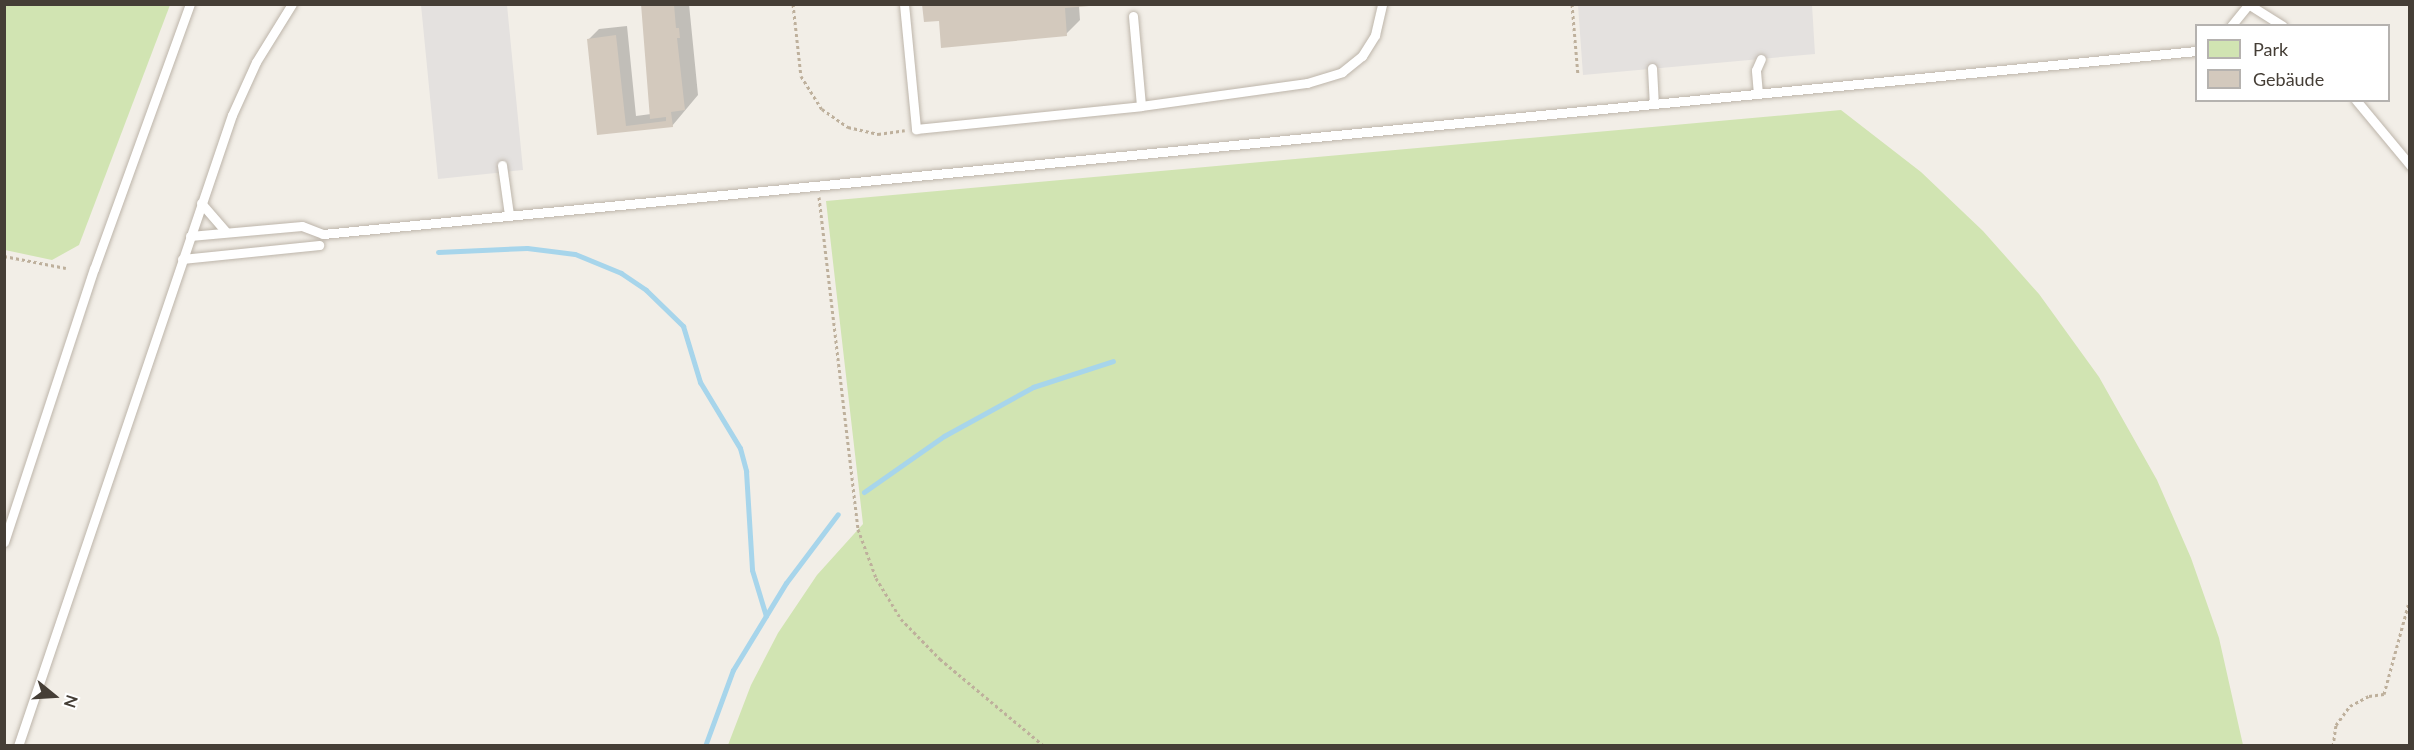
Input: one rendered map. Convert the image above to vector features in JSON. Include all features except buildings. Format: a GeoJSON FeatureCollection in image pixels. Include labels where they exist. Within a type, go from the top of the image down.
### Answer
{"type":"FeatureCollection","features":[{"type":"Feature","properties":{"kind":"lane"},"geometry":{"type":"LineString","coordinates":[[4,542],[94,269],[190,4]]}},
{"type":"Feature","properties":{"kind":"lane"},"geometry":{"type":"LineString","coordinates":[[18,746],[232,115],[256,62],[292,4]]}},
{"type":"Feature","properties":{"kind":"lane"},"geometry":{"type":"LineString","coordinates":[[904,4],[916,129],[1141,106],[1307,83],[1342,72],[1362,56],[1375,34],[1382,4]]}},
{"type":"Feature","properties":{"kind":"lane"},"geometry":{"type":"LineString","coordinates":[[2233,24],[2249,5],[2280,24]]}},
{"type":"Feature","properties":{"kind":"lane"},"geometry":{"type":"LineString","coordinates":[[1133,16],[1141,106]]}},
{"type":"Feature","properties":{"kind":"lane"},"geometry":{"type":"LineString","coordinates":[[190,237],[302,226],[323,234],[2195,51]]}},
{"type":"Feature","properties":{"kind":"lane"},"geometry":{"type":"LineString","coordinates":[[1758,94],[1756,70],[1761,59]]}},
{"type":"Feature","properties":{"kind":"lane"},"geometry":{"type":"LineString","coordinates":[[1652,68],[1654,103]]}},
{"type":"Feature","properties":{"kind":"lane"},"geometry":{"type":"LineString","coordinates":[[2358,102],[2409,165]]}},
{"type":"Feature","properties":{"kind":"lane"},"geometry":{"type":"LineString","coordinates":[[502,165],[509,215]]}},
{"type":"Feature","properties":{"kind":"lane"},"geometry":{"type":"LineString","coordinates":[[201,203],[226,232]]}},
{"type":"Feature","properties":{"kind":"lane"},"geometry":{"type":"LineString","coordinates":[[182,259],[319,245]]}},
{"type":"Feature","properties":{"kind":"path"},"geometry":{"type":"LineString","coordinates":[[793,4],[801,76],[822,110],[848,127],[878,135],[916,129]]}},
{"type":"Feature","properties":{"kind":"path"},"geometry":{"type":"LineString","coordinates":[[1572,4],[1578,75]]}},
{"type":"Feature","properties":{"kind":"path"},"geometry":{"type":"LineString","coordinates":[[818,186],[858,529],[876,578],[901,619],[940,659],[1044,746]]}},
{"type":"Feature","properties":{"kind":"path"},"geometry":{"type":"LineString","coordinates":[[4,256],[66,268]]}},
{"type":"Feature","properties":{"kind":"path"},"geometry":{"type":"LineString","coordinates":[[2333,746],[2336,725],[2350,706],[2369,696],[2384,694],[2409,598]]}},
{"type":"Feature","properties":{"kind":"green space"},"geometry":{"type":"Polygon","coordinates":[[[4,5],[170,5],[79,245],[52,260],[5,250],[4,5]]]}},
{"type":"Feature","properties":{"kind":"green space"},"geometry":{"type":"Polygon","coordinates":[[[1841,110],[1921,172],[1983,231],[2039,294],[2099,377],[2157,480],[2191,558],[2219,638],[2243,745],[728,745],[751,685],[778,633],[817,575],[863,524],[826,201],[1841,110]]]}},
{"type":"Feature","properties":{"kind":"shaded area"},"geometry":{"type":"Polygon","coordinates":[[[421,5],[507,5],[523,170],[438,179],[421,5]]]}},
{"type":"Feature","properties":{"kind":"shaded area"},"geometry":{"type":"Polygon","coordinates":[[[1578,5],[1812,5],[1815,54],[1583,75],[1578,5]]]}},
{"type":"Feature","properties":{"kind":"waterway"},"geometry":{"type":"LineString","coordinates":[[438,252],[527,248],[575,254],[621,273],[646,290],[683,326],[700,382],[740,448],[746,471],[752,570],[766,616]]}},
{"type":"Feature","properties":{"kind":"waterway"},"geometry":{"type":"LineString","coordinates":[[864,492],[944,436],[1033,387],[1113,361]]}},
{"type":"Feature","properties":{"kind":"waterway"},"geometry":{"type":"LineString","coordinates":[[705,746],[733,670],[786,583],[838,514]]}}]}
